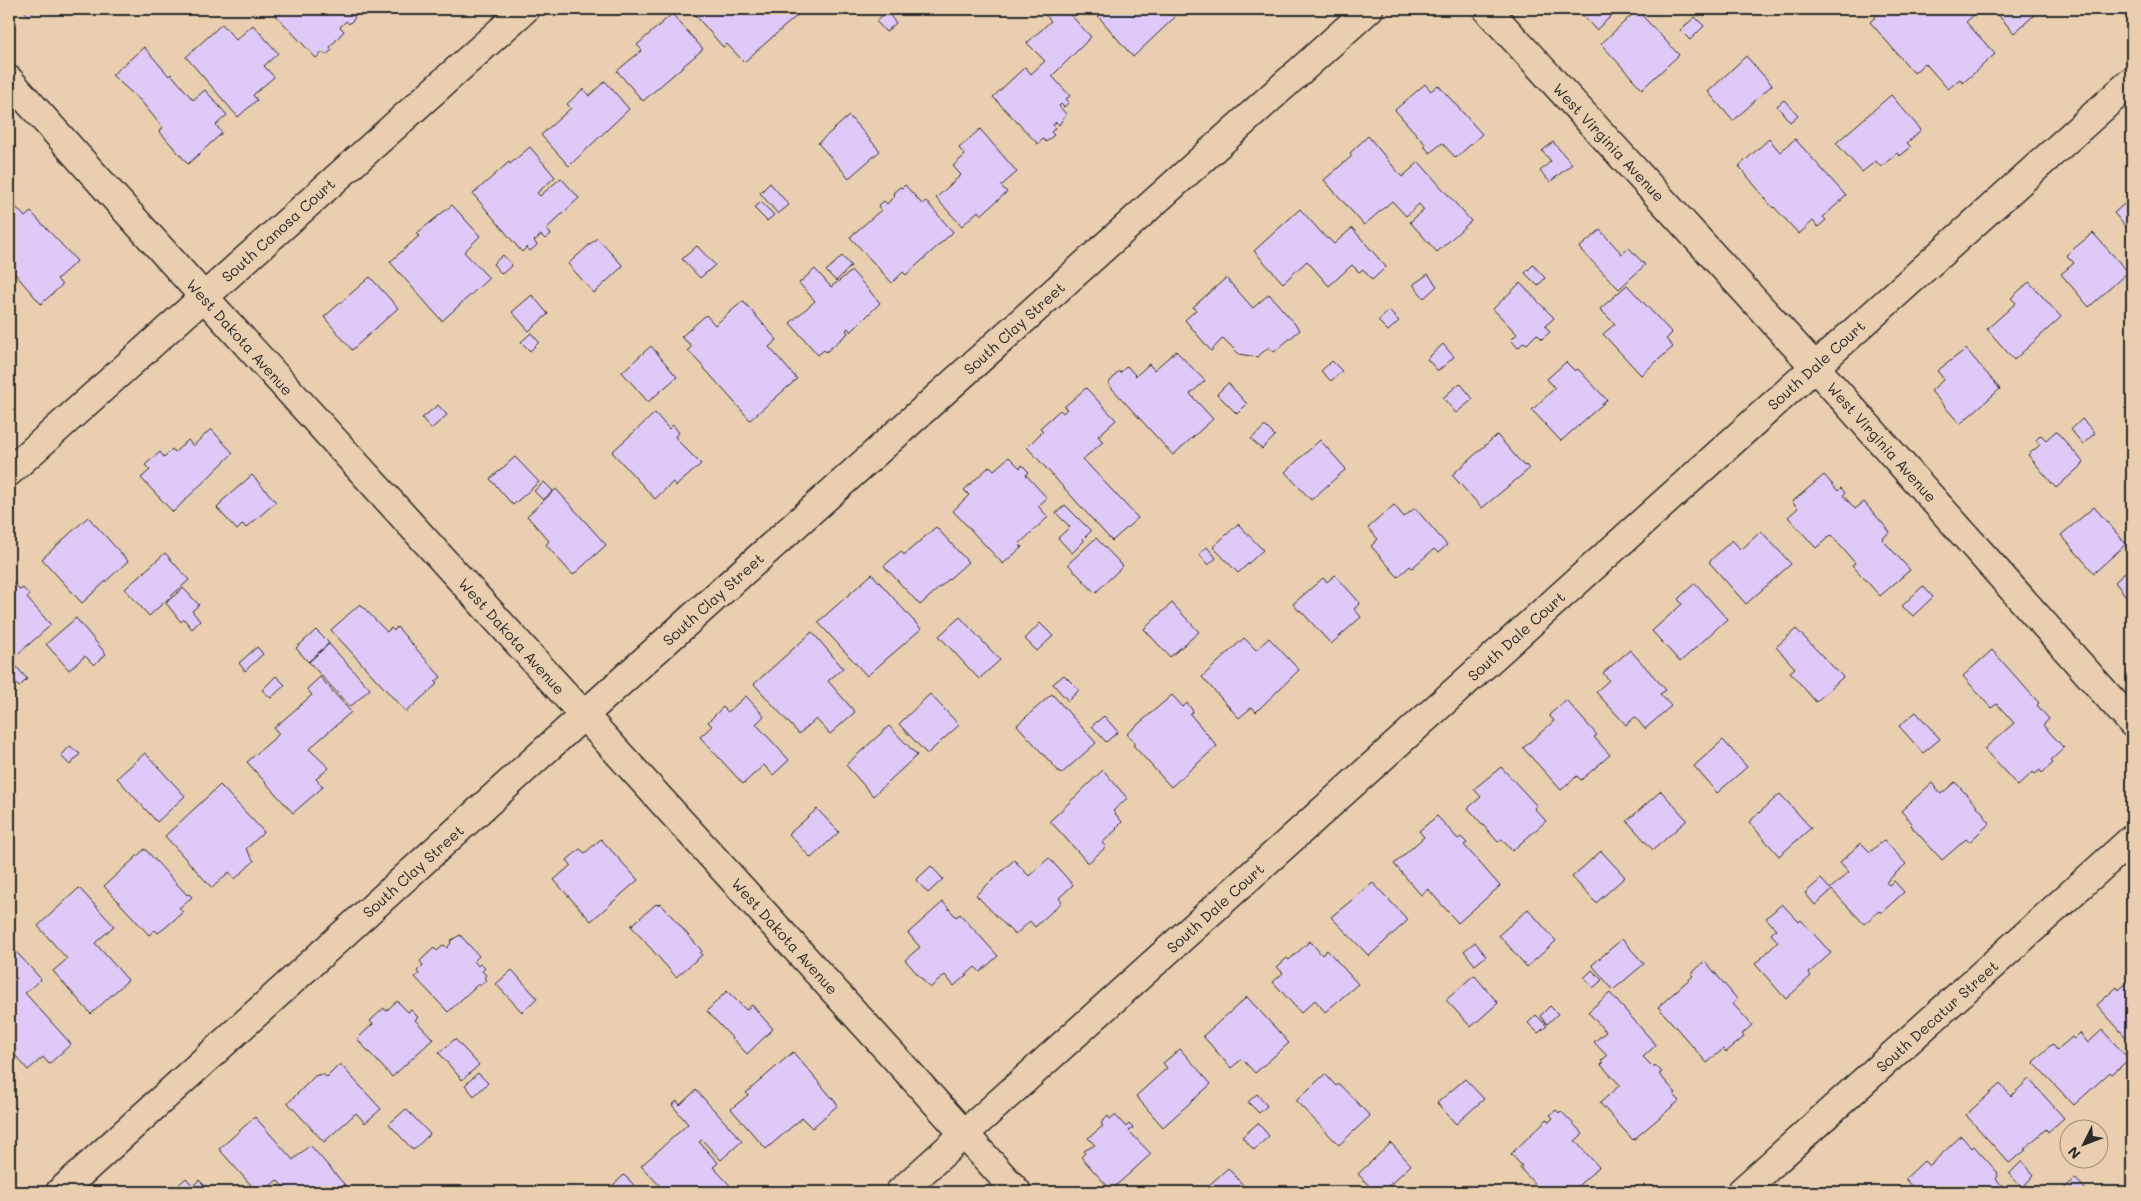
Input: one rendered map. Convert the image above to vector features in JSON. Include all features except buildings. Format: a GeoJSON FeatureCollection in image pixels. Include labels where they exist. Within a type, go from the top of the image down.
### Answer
{"type":"FeatureCollection","features":[{"type":"Feature","properties":{"kind":"street","name":"South Canosa Court"},"geometry":{"type":"LineString","coordinates":[[9,472],[525,9]]}},
{"type":"Feature","properties":{"kind":"street","name":"South Clay Street"},"geometry":{"type":"LineString","coordinates":[[60,1192],[584,715],[1369,9]]}},
{"type":"Feature","properties":{"kind":"street","name":"West Virginia Avenue"},"geometry":{"type":"LineString","coordinates":[[1486,9],[1814,367],[2132,723]]}},
{"type":"Feature","properties":{"kind":"street","name":"West Dakota Avenue"},"geometry":{"type":"LineString","coordinates":[[9,80],[1017,1192]]}},
{"type":"Feature","properties":{"kind":"street","name":"South Dale Court"},"geometry":{"type":"LineString","coordinates":[[900,1192],[2132,81]]}},
{"type":"Feature","properties":{"kind":"street","name":"South Decatur Street"},"geometry":{"type":"LineString","coordinates":[[1742,1192],[2132,839]]}}]}
